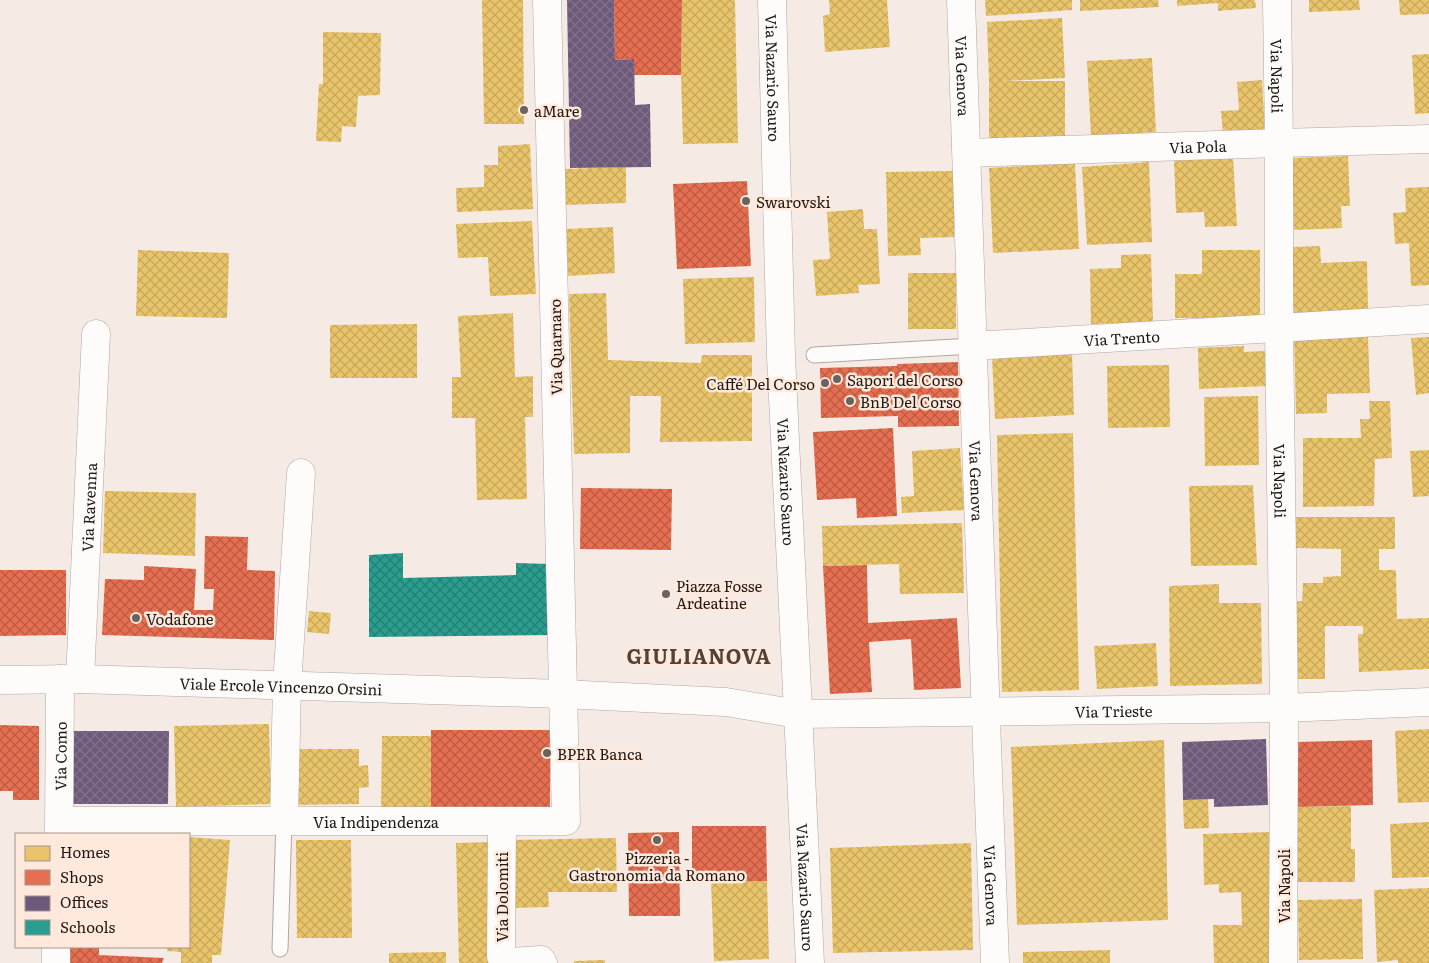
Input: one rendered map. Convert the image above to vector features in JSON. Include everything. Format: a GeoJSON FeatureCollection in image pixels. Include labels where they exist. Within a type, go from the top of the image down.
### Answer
{"type":"FeatureCollection","features":[{"type":"Feature","properties":{"kind":"street","name":"Via Quarnaro"},"geometry":{"type":"LineString","coordinates":[[547,0],[562,694]]}},
{"type":"Feature","properties":{"kind":"street","name":"Via Nazario Sauro"},"geometry":{"type":"LineString","coordinates":[[772,0],[781,356],[810,963]]}},
{"type":"Feature","properties":{"kind":"street","name":"Via Genova"},"geometry":{"type":"LineString","coordinates":[[962,0],[995,963]]}},
{"type":"Feature","properties":{"kind":"street","name":"Via Napoli"},"geometry":{"type":"LineString","coordinates":[[1277,0],[1284,708],[1283,963]]}},
{"type":"Feature","properties":{"kind":"street","name":"Via Pola"},"geometry":{"type":"LineString","coordinates":[[967,153],[1279,142],[1429,139]]}},
{"type":"Feature","properties":{"kind":"street","name":"Via Trento"},"geometry":{"type":"LineString","coordinates":[[973,346],[1429,319]]}},
{"type":"Feature","properties":{"kind":"street","name":"Via Ravenna"},"geometry":{"type":"LineString","coordinates":[[70,679],[96,334]]}},
{"type":"Feature","properties":{"kind":"street"},"geometry":{"type":"LineString","coordinates":[[284,821],[287,685],[301,473]]}},
{"type":"Feature","properties":{"kind":"street","name":"Viale Ercole Vincenzo Orsini"},"geometry":{"type":"LineString","coordinates":[[0,680],[70,679],[562,694]]}},
{"type":"Feature","properties":{"kind":"street","name":"Via Como"},"geometry":{"type":"LineString","coordinates":[[59,827],[70,679]]}},
{"type":"Feature","properties":{"kind":"street","name":"Via Trieste"},"geometry":{"type":"LineString","coordinates":[[562,694],[726,702],[798,714],[1284,708],[1429,702]]}},
{"type":"Feature","properties":{"kind":"street","name":"Via Indipendenza"},"geometry":{"type":"LineString","coordinates":[[59,827],[284,821],[566,822],[562,694]]}},
{"type":"Feature","properties":{"kind":"street","name":"Via Dolomiti"},"geometry":{"type":"LineString","coordinates":[[502,822],[501,956],[511,962],[541,960],[543,963]]}},
{"type":"Feature","properties":{"kind":"street"},"geometry":{"type":"LineString","coordinates":[[56,948],[56,963]]}},
{"type":"Feature","properties":{"kind":"lane","name":"Via Trento"},"geometry":{"type":"LineString","coordinates":[[814,355],[973,346]]}},
{"type":"Feature","properties":{"kind":"lane"},"geometry":{"type":"LineString","coordinates":[[280,949],[284,821]]}},
{"type":"Feature","properties":{"kind":"building: Homes"},"geometry":{"type":"Polygon","coordinates":[[[482,0],[523,0],[524,124],[484,124],[482,0]]]}},
{"type":"Feature","properties":{"kind":"building: Homes"},"geometry":{"type":"Polygon","coordinates":[[[682,0],[735,0],[738,143],[683,144],[681,75],[682,0]]]}},
{"type":"Feature","properties":{"kind":"building: Homes"},"geometry":{"type":"Polygon","coordinates":[[[829,0],[887,0],[890,47],[825,52],[823,16],[830,14],[829,0]]]}},
{"type":"Feature","properties":{"kind":"building: Homes"},"geometry":{"type":"Polygon","coordinates":[[[985,0],[1072,0],[1072,10],[986,16],[985,0]]]}},
{"type":"Feature","properties":{"kind":"building: Homes"},"geometry":{"type":"Polygon","coordinates":[[[1080,0],[1158,0],[1159,7],[1080,11],[1080,0]]]}},
{"type":"Feature","properties":{"kind":"building: Homes"},"geometry":{"type":"Polygon","coordinates":[[[1177,0],[1255,0],[1256,8],[1218,11],[1218,3],[1177,6],[1177,0]]]}},
{"type":"Feature","properties":{"kind":"building: Homes"},"geometry":{"type":"Polygon","coordinates":[[[1309,0],[1359,0],[1360,10],[1309,12],[1309,0]]]}},
{"type":"Feature","properties":{"kind":"building: Homes"},"geometry":{"type":"Polygon","coordinates":[[[1399,0],[1429,0],[1429,14],[1400,15],[1399,0]]]}},
{"type":"Feature","properties":{"kind":"building: Homes"},"geometry":{"type":"Polygon","coordinates":[[[1062,18],[1065,78],[1005,81],[1065,81],[1065,138],[989,139],[987,22],[1062,18]]]}},
{"type":"Feature","properties":{"kind":"building: Homes"},"geometry":{"type":"Polygon","coordinates":[[[323,32],[381,33],[380,95],[358,96],[356,127],[342,126],[341,142],[316,141],[319,84],[323,84],[323,32]]]}},
{"type":"Feature","properties":{"kind":"building: Homes"},"geometry":{"type":"Polygon","coordinates":[[[1429,54],[1429,113],[1415,114],[1412,55],[1429,54]]]}},
{"type":"Feature","properties":{"kind":"building: Homes"},"geometry":{"type":"Polygon","coordinates":[[[1152,58],[1156,132],[1091,136],[1087,61],[1152,58]]]}},
{"type":"Feature","properties":{"kind":"building: Homes"},"geometry":{"type":"Polygon","coordinates":[[[1262,80],[1265,131],[1223,134],[1221,111],[1239,110],[1237,82],[1262,80]]]}},
{"type":"Feature","properties":{"kind":"building: Homes"},"geometry":{"type":"Polygon","coordinates":[[[530,144],[533,209],[457,212],[456,188],[484,187],[484,165],[498,165],[498,146],[530,144]]]}},
{"type":"Feature","properties":{"kind":"building: Homes"},"geometry":{"type":"Polygon","coordinates":[[[1348,156],[1350,206],[1341,206],[1342,228],[1294,230],[1292,158],[1348,156]]]}},
{"type":"Feature","properties":{"kind":"building: Homes"},"geometry":{"type":"Polygon","coordinates":[[[1233,157],[1237,226],[1205,227],[1204,212],[1176,213],[1174,160],[1233,157]]]}},
{"type":"Feature","properties":{"kind":"building: Homes"},"geometry":{"type":"Polygon","coordinates":[[[1149,162],[1152,242],[1087,245],[1082,167],[1149,162]]]}},
{"type":"Feature","properties":{"kind":"building: Homes"},"geometry":{"type":"Polygon","coordinates":[[[1075,163],[1079,249],[993,253],[989,168],[1075,163]]]}},
{"type":"Feature","properties":{"kind":"building: Homes"},"geometry":{"type":"Polygon","coordinates":[[[626,167],[626,203],[565,205],[564,169],[626,167]]]}},
{"type":"Feature","properties":{"kind":"building: Homes"},"geometry":{"type":"Polygon","coordinates":[[[954,171],[954,237],[920,238],[921,255],[888,256],[886,172],[954,171]]]}},
{"type":"Feature","properties":{"kind":"building: Homes"},"geometry":{"type":"Polygon","coordinates":[[[1429,187],[1429,285],[1411,286],[1409,243],[1395,244],[1393,213],[1406,212],[1405,188],[1429,187]]]}},
{"type":"Feature","properties":{"kind":"building: Homes"},"geometry":{"type":"Polygon","coordinates":[[[863,209],[864,229],[877,229],[880,284],[858,285],[859,293],[816,296],[813,260],[830,259],[827,212],[863,209]]]}},
{"type":"Feature","properties":{"kind":"building: Homes"},"geometry":{"type":"Polygon","coordinates":[[[532,221],[536,294],[490,296],[488,257],[458,258],[456,224],[532,221]]]}},
{"type":"Feature","properties":{"kind":"building: Homes"},"geometry":{"type":"Polygon","coordinates":[[[613,227],[615,273],[568,276],[566,229],[613,227]]]}},
{"type":"Feature","properties":{"kind":"building: Homes"},"geometry":{"type":"Polygon","coordinates":[[[1320,246],[1321,263],[1367,261],[1368,311],[1294,314],[1292,247],[1320,246]]]}},
{"type":"Feature","properties":{"kind":"building: Homes"},"geometry":{"type":"Polygon","coordinates":[[[138,250],[229,253],[227,318],[136,316],[138,250]]]}},
{"type":"Feature","properties":{"kind":"building: Homes"},"geometry":{"type":"Polygon","coordinates":[[[1202,250],[1260,250],[1260,318],[1175,318],[1175,274],[1202,274],[1202,250]]]}},
{"type":"Feature","properties":{"kind":"building: Homes"},"geometry":{"type":"Polygon","coordinates":[[[1151,254],[1153,322],[1091,324],[1090,269],[1121,268],[1121,255],[1151,254]]]}},
{"type":"Feature","properties":{"kind":"building: Homes"},"geometry":{"type":"Polygon","coordinates":[[[908,273],[956,273],[956,329],[908,329],[908,273]]]}},
{"type":"Feature","properties":{"kind":"building: Homes"},"geometry":{"type":"Polygon","coordinates":[[[754,277],[755,342],[685,344],[683,279],[754,277]]]}},
{"type":"Feature","properties":{"kind":"building: Homes"},"geometry":{"type":"Polygon","coordinates":[[[606,293],[608,360],[701,363],[702,355],[752,355],[752,441],[660,442],[661,396],[630,396],[630,453],[574,454],[569,294],[606,293]]]}},
{"type":"Feature","properties":{"kind":"building: Homes"},"geometry":{"type":"Polygon","coordinates":[[[513,313],[515,377],[533,376],[533,417],[525,417],[527,499],[477,500],[475,418],[452,418],[452,377],[461,377],[458,316],[513,313]]]}},
{"type":"Feature","properties":{"kind":"building: Homes"},"geometry":{"type":"Polygon","coordinates":[[[417,324],[417,378],[330,378],[330,325],[417,324]]]}},
{"type":"Feature","properties":{"kind":"building: Homes"},"geometry":{"type":"Polygon","coordinates":[[[1368,336],[1370,393],[1327,394],[1327,413],[1296,414],[1294,337],[1368,336]]]}},
{"type":"Feature","properties":{"kind":"building: Homes"},"geometry":{"type":"Polygon","coordinates":[[[1429,337],[1429,393],[1416,395],[1411,338],[1429,337]]]}},
{"type":"Feature","properties":{"kind":"building: Homes"},"geometry":{"type":"Polygon","coordinates":[[[1244,346],[1244,352],[1265,351],[1266,386],[1199,389],[1198,348],[1244,346]]]}},
{"type":"Feature","properties":{"kind":"building: Homes"},"geometry":{"type":"Polygon","coordinates":[[[1072,353],[1074,415],[995,419],[992,357],[1072,353]]]}},
{"type":"Feature","properties":{"kind":"building: Homes"},"geometry":{"type":"Polygon","coordinates":[[[1169,365],[1170,427],[1108,428],[1107,366],[1169,365]]]}},
{"type":"Feature","properties":{"kind":"building: Homes"},"geometry":{"type":"Polygon","coordinates":[[[1258,396],[1259,465],[1205,466],[1204,397],[1258,396]]]}},
{"type":"Feature","properties":{"kind":"building: Homes"},"geometry":{"type":"Polygon","coordinates":[[[1369,401],[1390,401],[1392,458],[1375,459],[1374,506],[1303,507],[1303,438],[1361,438],[1360,419],[1370,419],[1369,401]]]}},
{"type":"Feature","properties":{"kind":"building: Homes"},"geometry":{"type":"Polygon","coordinates":[[[1073,433],[1079,690],[1002,692],[997,435],[1073,433]]]}},
{"type":"Feature","properties":{"kind":"building: Homes"},"geometry":{"type":"Polygon","coordinates":[[[960,448],[964,510],[902,513],[901,497],[914,496],[912,451],[960,448]]]}},
{"type":"Feature","properties":{"kind":"building: Homes"},"geometry":{"type":"Polygon","coordinates":[[[1429,450],[1429,496],[1413,497],[1410,451],[1429,450]]]}},
{"type":"Feature","properties":{"kind":"building: Homes"},"geometry":{"type":"Polygon","coordinates":[[[1253,485],[1257,565],[1191,566],[1189,486],[1253,485]]]}},
{"type":"Feature","properties":{"kind":"building: Homes"},"geometry":{"type":"Polygon","coordinates":[[[105,491],[196,493],[195,556],[103,553],[105,491]]]}},
{"type":"Feature","properties":{"kind":"building: Homes"},"geometry":{"type":"Polygon","coordinates":[[[1295,517],[1395,517],[1395,549],[1379,549],[1379,570],[1396,570],[1397,619],[1429,618],[1429,669],[1359,672],[1358,634],[1363,634],[1363,626],[1325,626],[1325,679],[1295,679],[1294,602],[1302,601],[1303,583],[1323,583],[1323,577],[1341,576],[1341,549],[1294,548],[1295,517]]]}},
{"type":"Feature","properties":{"kind":"building: Homes"},"geometry":{"type":"Polygon","coordinates":[[[962,523],[964,593],[900,594],[899,564],[823,566],[822,526],[962,523]]]}},
{"type":"Feature","properties":{"kind":"building: Homes"},"geometry":{"type":"Polygon","coordinates":[[[1219,584],[1219,603],[1261,603],[1262,684],[1170,686],[1169,586],[1219,584]]]}},
{"type":"Feature","properties":{"kind":"building: Homes"},"geometry":{"type":"Polygon","coordinates":[[[309,611],[331,613],[329,634],[307,632],[309,611]]]}},
{"type":"Feature","properties":{"kind":"building: Homes"},"geometry":{"type":"Polygon","coordinates":[[[1156,643],[1158,686],[1097,689],[1094,646],[1156,643]]]}},
{"type":"Feature","properties":{"kind":"building: Homes"},"geometry":{"type":"Polygon","coordinates":[[[269,724],[271,804],[176,807],[174,726],[269,724]]]}},
{"type":"Feature","properties":{"kind":"building: Homes"},"geometry":{"type":"Polygon","coordinates":[[[1429,729],[1429,802],[1398,803],[1395,731],[1429,729]]]}},
{"type":"Feature","properties":{"kind":"building: Homes"},"geometry":{"type":"Polygon","coordinates":[[[382,736],[431,736],[431,813],[381,812],[382,736]]]}},
{"type":"Feature","properties":{"kind":"building: Homes"},"geometry":{"type":"Polygon","coordinates":[[[1164,740],[1168,920],[1017,925],[1011,747],[1164,740]]]}},
{"type":"Feature","properties":{"kind":"building: Homes"},"geometry":{"type":"Polygon","coordinates":[[[293,749],[359,749],[359,766],[368,765],[369,787],[359,788],[359,804],[293,805],[293,749]]]}},
{"type":"Feature","properties":{"kind":"building: Homes"},"geometry":{"type":"Polygon","coordinates":[[[1208,799],[1209,828],[1184,829],[1183,800],[1208,799]]]}},
{"type":"Feature","properties":{"kind":"building: Homes"},"geometry":{"type":"Polygon","coordinates":[[[1351,806],[1351,849],[1355,849],[1355,882],[1298,882],[1298,807],[1351,806]]]}},
{"type":"Feature","properties":{"kind":"building: Homes"},"geometry":{"type":"Polygon","coordinates":[[[1429,822],[1429,877],[1392,878],[1390,824],[1429,822]]]}},
{"type":"Feature","properties":{"kind":"building: Homes"},"geometry":{"type":"Polygon","coordinates":[[[1271,832],[1274,963],[1214,963],[1213,925],[1242,925],[1241,892],[1219,893],[1219,884],[1204,885],[1203,834],[1271,832]]]}},
{"type":"Feature","properties":{"kind":"building: Homes"},"geometry":{"type":"Polygon","coordinates":[[[190,837],[230,840],[221,955],[212,955],[212,963],[181,963],[181,952],[167,951],[167,948],[190,948],[190,837]]]}},
{"type":"Feature","properties":{"kind":"building: Homes"},"geometry":{"type":"Polygon","coordinates":[[[616,838],[617,892],[548,892],[549,907],[511,908],[509,840],[616,838]]]}},
{"type":"Feature","properties":{"kind":"building: Homes"},"geometry":{"type":"Polygon","coordinates":[[[296,840],[351,840],[352,938],[297,938],[296,840]]]}},
{"type":"Feature","properties":{"kind":"building: Homes"},"geometry":{"type":"Polygon","coordinates":[[[492,842],[493,963],[459,963],[456,843],[492,842]]]}},
{"type":"Feature","properties":{"kind":"building: Homes"},"geometry":{"type":"Polygon","coordinates":[[[971,843],[973,950],[833,953],[830,848],[971,843]]]}},
{"type":"Feature","properties":{"kind":"building: Homes"},"geometry":{"type":"Polygon","coordinates":[[[711,881],[767,881],[769,959],[714,961],[711,881]]]}},
{"type":"Feature","properties":{"kind":"building: Homes"},"geometry":{"type":"Polygon","coordinates":[[[1429,888],[1429,963],[1398,963],[1398,960],[1377,962],[1374,890],[1429,888]]]}},
{"type":"Feature","properties":{"kind":"building: Homes"},"geometry":{"type":"Polygon","coordinates":[[[1362,899],[1363,959],[1299,960],[1298,900],[1362,899]]]}},
{"type":"Feature","properties":{"kind":"building: Homes"},"geometry":{"type":"Polygon","coordinates":[[[1110,950],[1110,963],[1023,963],[1023,952],[1110,950]]]}},
{"type":"Feature","properties":{"kind":"building: Homes"},"geometry":{"type":"Polygon","coordinates":[[[446,952],[446,963],[389,963],[389,953],[446,952]]]}},
{"type":"Feature","properties":{"kind":"building: Homes"},"geometry":{"type":"Polygon","coordinates":[[[605,960],[605,963],[574,963],[574,961],[605,960]]]}},
{"type":"Feature","properties":{"kind":"building: Shops"},"geometry":{"type":"Polygon","coordinates":[[[614,0],[682,0],[681,75],[634,75],[634,59],[615,60],[614,0]]]}},
{"type":"Feature","properties":{"kind":"building: Shops"},"geometry":{"type":"Polygon","coordinates":[[[747,181],[751,266],[677,269],[673,184],[747,181]]]}},
{"type":"Feature","properties":{"kind":"building: Shops"},"geometry":{"type":"Polygon","coordinates":[[[958,362],[959,426],[898,427],[898,416],[821,418],[820,368],[958,362]]]}},
{"type":"Feature","properties":{"kind":"building: Shops"},"geometry":{"type":"Polygon","coordinates":[[[893,428],[897,516],[857,518],[856,498],[817,500],[813,432],[893,428]]]}},
{"type":"Feature","properties":{"kind":"building: Shops"},"geometry":{"type":"Polygon","coordinates":[[[581,488],[672,489],[671,550],[580,549],[581,488]]]}},
{"type":"Feature","properties":{"kind":"building: Shops"},"geometry":{"type":"Polygon","coordinates":[[[205,536],[248,537],[247,570],[275,571],[274,640],[102,635],[105,579],[144,580],[144,566],[196,569],[194,610],[213,610],[214,589],[204,589],[205,536]]]}},
{"type":"Feature","properties":{"kind":"building: Shops"},"geometry":{"type":"Polygon","coordinates":[[[867,565],[868,623],[957,618],[961,688],[914,690],[911,639],[869,642],[872,692],[830,694],[823,566],[867,565]]]}},
{"type":"Feature","properties":{"kind":"building: Shops"},"geometry":{"type":"Polygon","coordinates":[[[0,570],[66,570],[66,635],[0,636],[0,570]]]}},
{"type":"Feature","properties":{"kind":"building: Shops"},"geometry":{"type":"Polygon","coordinates":[[[0,725],[39,726],[39,800],[13,800],[13,791],[0,791],[0,725]]]}},
{"type":"Feature","properties":{"kind":"building: Shops"},"geometry":{"type":"Polygon","coordinates":[[[431,730],[550,730],[550,813],[431,813],[431,730]]]}},
{"type":"Feature","properties":{"kind":"building: Shops"},"geometry":{"type":"Polygon","coordinates":[[[1372,740],[1373,805],[1298,807],[1297,742],[1372,740]]]}},
{"type":"Feature","properties":{"kind":"building: Shops"},"geometry":{"type":"Polygon","coordinates":[[[692,826],[766,826],[767,881],[692,881],[692,826]]]}},
{"type":"Feature","properties":{"kind":"building: Shops"},"geometry":{"type":"Polygon","coordinates":[[[679,832],[680,916],[629,916],[628,833],[679,832]]]}},
{"type":"Feature","properties":{"kind":"building: Shops"},"geometry":{"type":"Polygon","coordinates":[[[68,948],[99,948],[99,955],[164,958],[162,963],[67,963],[68,948]]]}},
{"type":"Feature","properties":{"kind":"building: Offices"},"geometry":{"type":"Polygon","coordinates":[[[567,0],[614,0],[615,60],[634,59],[635,105],[650,104],[651,167],[570,168],[567,0]]]}},
{"type":"Feature","properties":{"kind":"building: Offices"},"geometry":{"type":"Polygon","coordinates":[[[67,731],[169,731],[168,804],[68,804],[67,731]]]}},
{"type":"Feature","properties":{"kind":"building: Offices"},"geometry":{"type":"Polygon","coordinates":[[[1266,739],[1268,805],[1214,807],[1214,799],[1183,800],[1182,742],[1266,739]]]}},
{"type":"Feature","properties":{"kind":"building: Schools"},"geometry":{"type":"Polygon","coordinates":[[[403,553],[403,578],[516,575],[516,563],[550,564],[552,635],[369,637],[369,555],[403,553]]]}},
{"type":"Feature","properties":{"kind":"place","name":"aMare"},"geometry":{"type":"Point","coordinates":[524,110]}},
{"type":"Feature","properties":{"kind":"place","name":"Swarovski"},"geometry":{"type":"Point","coordinates":[746,201]}},
{"type":"Feature","properties":{"kind":"place","name":"Sapori del Corso"},"geometry":{"type":"Point","coordinates":[837,379]}},
{"type":"Feature","properties":{"kind":"place","name":"Caffé Del Corso"},"geometry":{"type":"Point","coordinates":[825,383]}},
{"type":"Feature","properties":{"kind":"place","name":"BnB Del Corso"},"geometry":{"type":"Point","coordinates":[850,401]}},
{"type":"Feature","properties":{"kind":"place","name":"Piazza Fosse Ardeatine"},"geometry":{"type":"Point","coordinates":[666,594]}},
{"type":"Feature","properties":{"kind":"place","name":"Vodafone"},"geometry":{"type":"Point","coordinates":[136,618]}},
{"type":"Feature","properties":{"kind":"place","name":"BPER Banca"},"geometry":{"type":"Point","coordinates":[547,753]}},
{"type":"Feature","properties":{"kind":"place","name":"Pizzeria - Gastronomia da Romano"},"geometry":{"type":"Point","coordinates":[657,840]}},
{"type":"Feature","properties":{"kind":"district","name":"GIULIANOVA"},"geometry":{"type":"Point","coordinates":[699,655]}}]}
